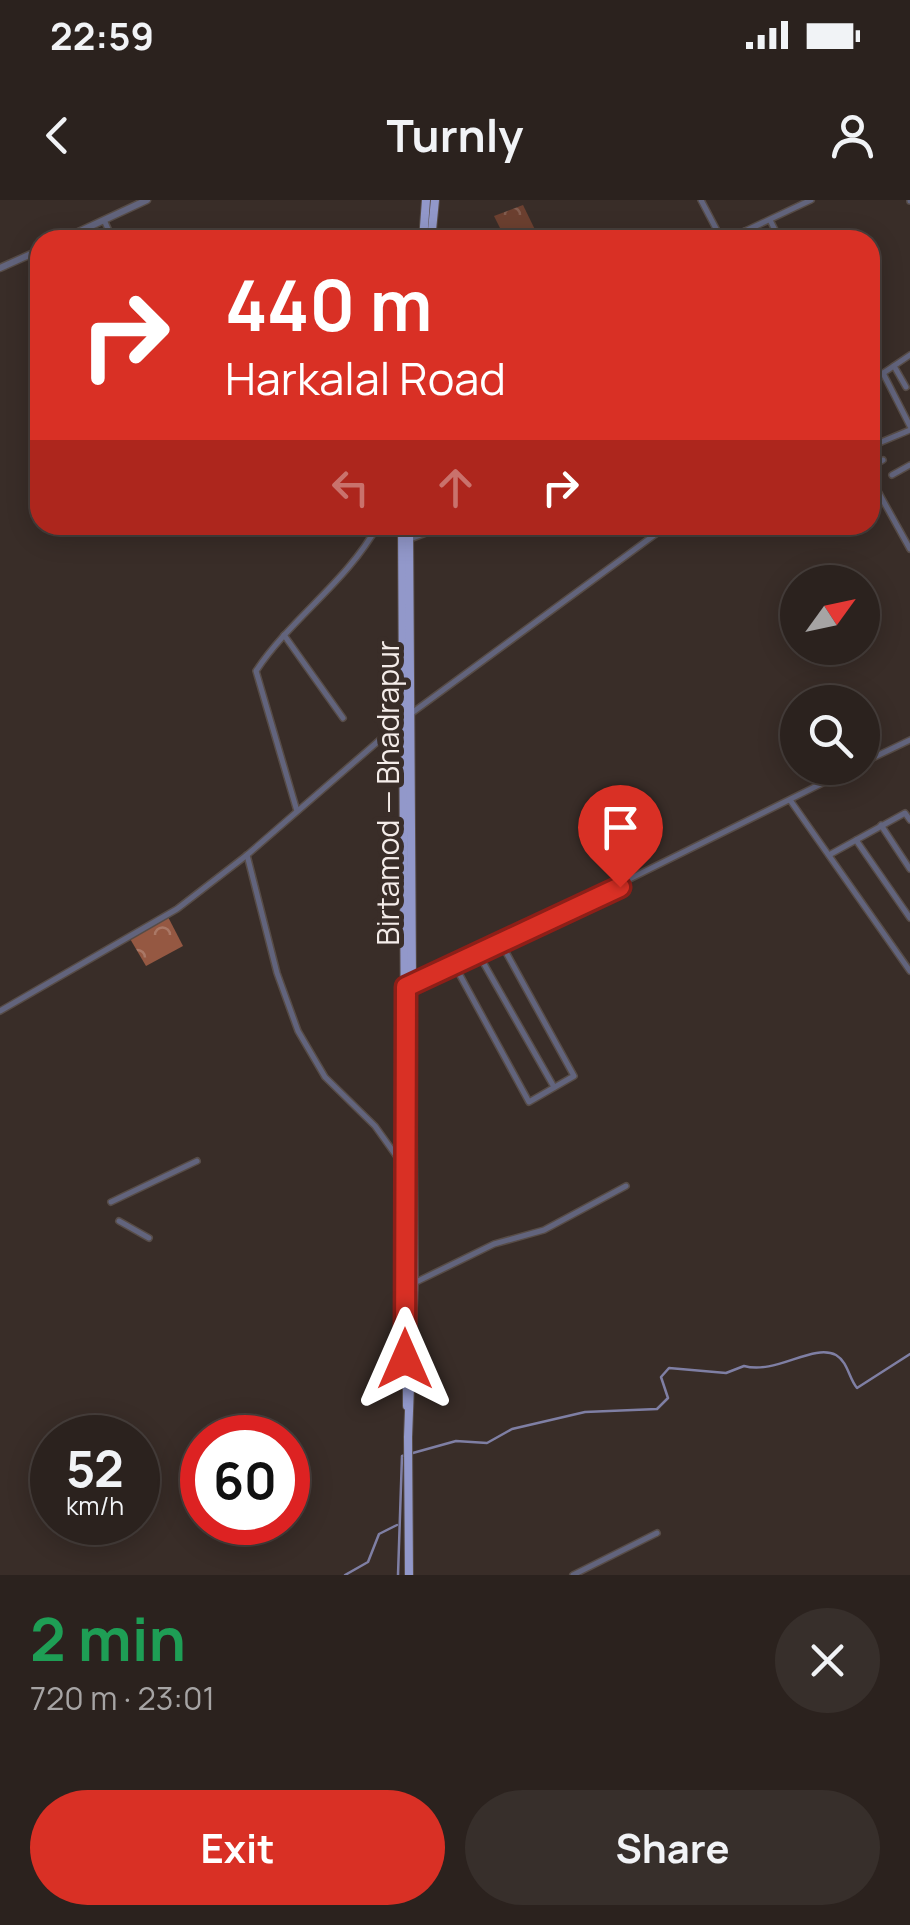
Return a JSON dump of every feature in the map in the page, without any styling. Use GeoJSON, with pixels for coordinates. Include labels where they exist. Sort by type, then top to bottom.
{"type":"FeatureCollection","features":[{"type":"Feature","properties":{"kind":"main road"},"geometry":{"type":"LineString","coordinates":[[426,200],[427,230]]}},
{"type":"Feature","properties":{"kind":"main road"},"geometry":{"type":"LineString","coordinates":[[429,230],[435,200]]}},
{"type":"Feature","properties":{"kind":"main road","name":"Birtamod — Bhadrapur"},"geometry":{"type":"LineString","coordinates":[[406,535],[409,1575]]}},
{"type":"Feature","properties":{"kind":"main road","name":"Birtamod — Bhadrapur"},"geometry":{"type":"LineString","coordinates":[[408,716],[409,535]]}},
{"type":"Feature","properties":{"kind":"main road","name":"Birtamod — Bhadrapur"},"geometry":{"type":"LineString","coordinates":[[408,1420],[414,1283],[409,1170]]}},
{"type":"Feature","properties":{"kind":"street"},"geometry":{"type":"LineString","coordinates":[[87,230],[147,200]]}},
{"type":"Feature","properties":{"kind":"street"},"geometry":{"type":"LineString","coordinates":[[701,200],[718,230]]}},
{"type":"Feature","properties":{"kind":"street"},"geometry":{"type":"LineString","coordinates":[[747,230],[811,200]]}},
{"type":"Feature","properties":{"kind":"street"},"geometry":{"type":"LineString","coordinates":[[104,220],[108,230]]}},
{"type":"Feature","properties":{"kind":"street"},"geometry":{"type":"LineString","coordinates":[[770,220],[775,230]]}},
{"type":"Feature","properties":{"kind":"street"},"geometry":{"type":"LineString","coordinates":[[0,268],[30,254]]}},
{"type":"Feature","properties":{"kind":"street"},"geometry":{"type":"LineString","coordinates":[[880,375],[910,355]]}},
{"type":"Feature","properties":{"kind":"street"},"geometry":{"type":"LineString","coordinates":[[894,366],[906,387]]}},
{"type":"Feature","properties":{"kind":"street"},"geometry":{"type":"LineString","coordinates":[[880,442],[910,428],[883,373]]}},
{"type":"Feature","properties":{"kind":"street"},"geometry":{"type":"LineString","coordinates":[[892,475],[910,465]]}},
{"type":"Feature","properties":{"kind":"street"},"geometry":{"type":"LineString","coordinates":[[880,495],[910,549]]}},
{"type":"Feature","properties":{"kind":"street"},"geometry":{"type":"LineString","coordinates":[[298,810],[256,675],[284,636],[350,569],[372,535]]}},
{"type":"Feature","properties":{"kind":"street"},"geometry":{"type":"LineString","coordinates":[[410,538],[419,535]]}},
{"type":"Feature","properties":{"kind":"street"},"geometry":{"type":"LineString","coordinates":[[0,1011],[168,915],[247,854],[408,716],[654,535]]}},
{"type":"Feature","properties":{"kind":"street"},"geometry":{"type":"LineString","coordinates":[[284,636],[343,718]]}},
{"type":"Feature","properties":{"kind":"street"},"geometry":{"type":"LineString","coordinates":[[880,754],[910,740]]}},
{"type":"Feature","properties":{"kind":"street"},"geometry":{"type":"LineString","coordinates":[[409,987],[502,945],[820,785]]}},
{"type":"Feature","properties":{"kind":"street"},"geometry":{"type":"LineString","coordinates":[[790,800],[909,968]]}},
{"type":"Feature","properties":{"kind":"street"},"geometry":{"type":"LineString","coordinates":[[829,855],[904,813],[910,820]]}},
{"type":"Feature","properties":{"kind":"street"},"geometry":{"type":"LineString","coordinates":[[880,825],[910,869]]}},
{"type":"Feature","properties":{"kind":"street"},"geometry":{"type":"LineString","coordinates":[[856,840],[910,918]]}},
{"type":"Feature","properties":{"kind":"street"},"geometry":{"type":"LineString","coordinates":[[247,854],[277,973],[298,1031],[326,1077],[375,1126],[409,1170]]}},
{"type":"Feature","properties":{"kind":"street"},"geometry":{"type":"LineString","coordinates":[[455,966],[529,1102],[574,1076],[502,945]]}},
{"type":"Feature","properties":{"kind":"street"},"geometry":{"type":"LineString","coordinates":[[479,955],[554,1087]]}},
{"type":"Feature","properties":{"kind":"street"},"geometry":{"type":"LineString","coordinates":[[111,1202],[197,1161]]}},
{"type":"Feature","properties":{"kind":"street"},"geometry":{"type":"LineString","coordinates":[[414,1283],[494,1244],[544,1230],[626,1186]]}},
{"type":"Feature","properties":{"kind":"street"},"geometry":{"type":"LineString","coordinates":[[120,1221],[149,1238]]}},
{"type":"Feature","properties":{"kind":"street"},"geometry":{"type":"LineString","coordinates":[[573,1575],[657,1533]]}},
{"type":"Feature","properties":{"kind":"green space"},"geometry":{"type":"Polygon","coordinates":[[[523,205],[535,230],[501,230],[494,216],[523,205]]]}},
{"type":"Feature","properties":{"kind":"green space"},"geometry":{"type":"Polygon","coordinates":[[[167,915],[183,946],[146,966],[129,937],[167,915]]]}},
{"type":"Feature","properties":{"kind":"waterway"},"geometry":{"type":"LineString","coordinates":[[398,1575],[402,1456],[456,1441],[487,1443],[512,1429],[585,1412],[657,1409],[668,1398],[661,1377],[669,1368],[726,1373],[744,1366],[769,1366],[827,1352],[840,1358],[857,1388],[910,1354]]}},
{"type":"Feature","properties":{"kind":"waterway"},"geometry":{"type":"LineString","coordinates":[[345,1575],[368,1562],[379,1534],[397,1525]]}},
{"type":"Feature","properties":{"kind":"route"},"geometry":{"type":"LineString","coordinates":[[405,1359],[406,987],[620,887]]}}]}
